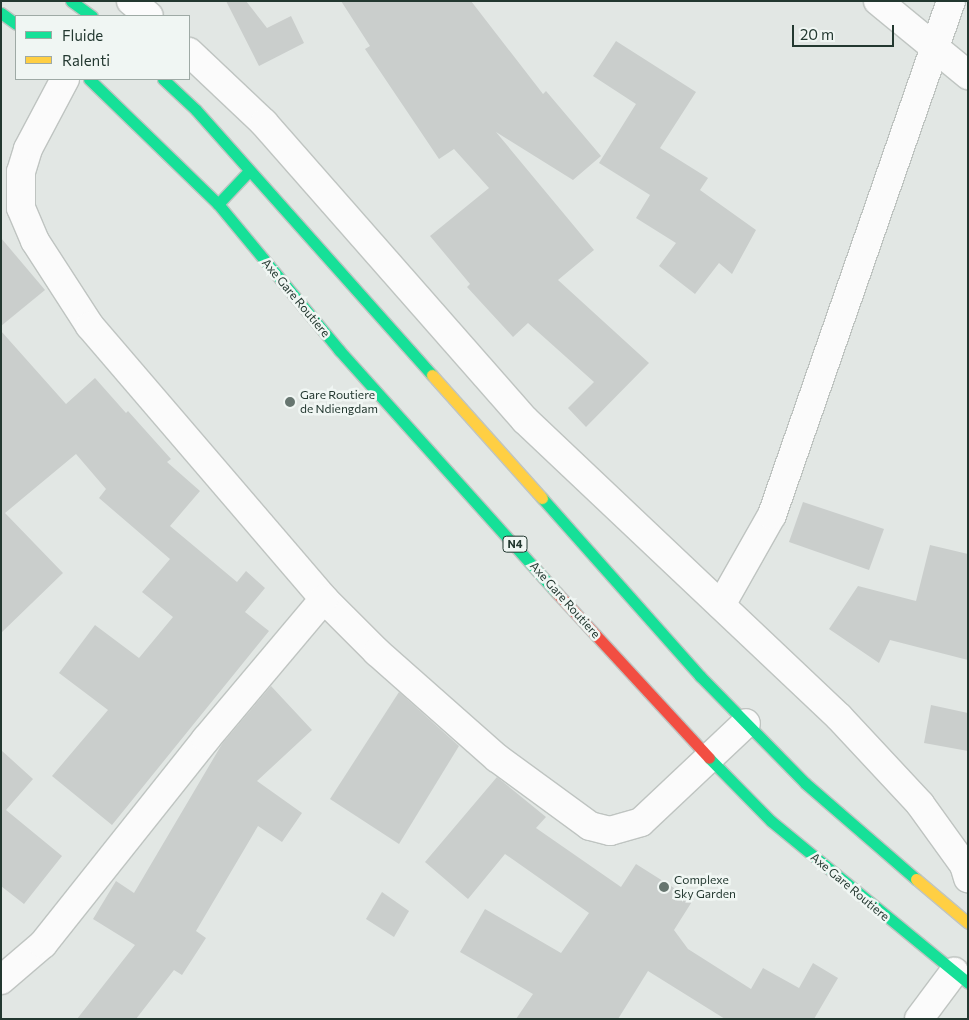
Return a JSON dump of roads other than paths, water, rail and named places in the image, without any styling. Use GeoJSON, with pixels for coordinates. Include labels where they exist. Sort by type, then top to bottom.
{"type":"FeatureCollection","features":[{"type":"Feature","properties":{"kind":"highway"},"geometry":{"type":"LineString","coordinates":[[71,1],[91,15]]}},
{"type":"Feature","properties":{"kind":"highway"},"geometry":{"type":"LineString","coordinates":[[1,13],[15,23]]}},
{"type":"Feature","properties":{"kind":"highway","name":"Axe Gare Routiere"},"geometry":{"type":"LineString","coordinates":[[90,80],[218,204],[339,350],[663,711],[712,758],[771,821],[961,977]]}},
{"type":"Feature","properties":{"kind":"highway"},"geometry":{"type":"LineString","coordinates":[[164,80],[249,171],[746,723],[805,783],[968,923]]}},
{"type":"Feature","properties":{"kind":"highway"},"geometry":{"type":"LineString","coordinates":[[218,204],[249,171]]}},
{"type":"Feature","properties":{"kind":"street"},"geometry":{"type":"LineString","coordinates":[[131,1],[148,15]]}},
{"type":"Feature","properties":{"kind":"street"},"geometry":{"type":"LineString","coordinates":[[878,1],[968,76]]}},
{"type":"Feature","properties":{"kind":"street"},"geometry":{"type":"LineString","coordinates":[[720,604],[772,515],[951,1]]}},
{"type":"Feature","properties":{"kind":"street"},"geometry":{"type":"LineString","coordinates":[[190,53],[264,123],[525,420],[839,717],[920,804],[964,865],[968,878]]}},
{"type":"Feature","properties":{"kind":"street"},"geometry":{"type":"LineString","coordinates":[[64,80],[11,180],[27,224],[90,326],[324,599],[436,706],[590,826],[610,832],[641,822],[712,758],[746,723]]}},
{"type":"Feature","properties":{"kind":"street"},"geometry":{"type":"LineString","coordinates":[[1,980],[43,944],[206,739],[324,599]]}},
{"type":"Feature","properties":{"kind":"street"},"geometry":{"type":"LineString","coordinates":[[919,1019],[961,977]]}},
{"type":"Feature","properties":{"kind":"place","name":"Gare Routiere de Ndiengdam"},"geometry":{"type":"Point","coordinates":[290,402]}},
{"type":"Feature","properties":{"kind":"place","name":"Complexe Sky Garden"},"geometry":{"type":"Point","coordinates":[664,887]}}]}
